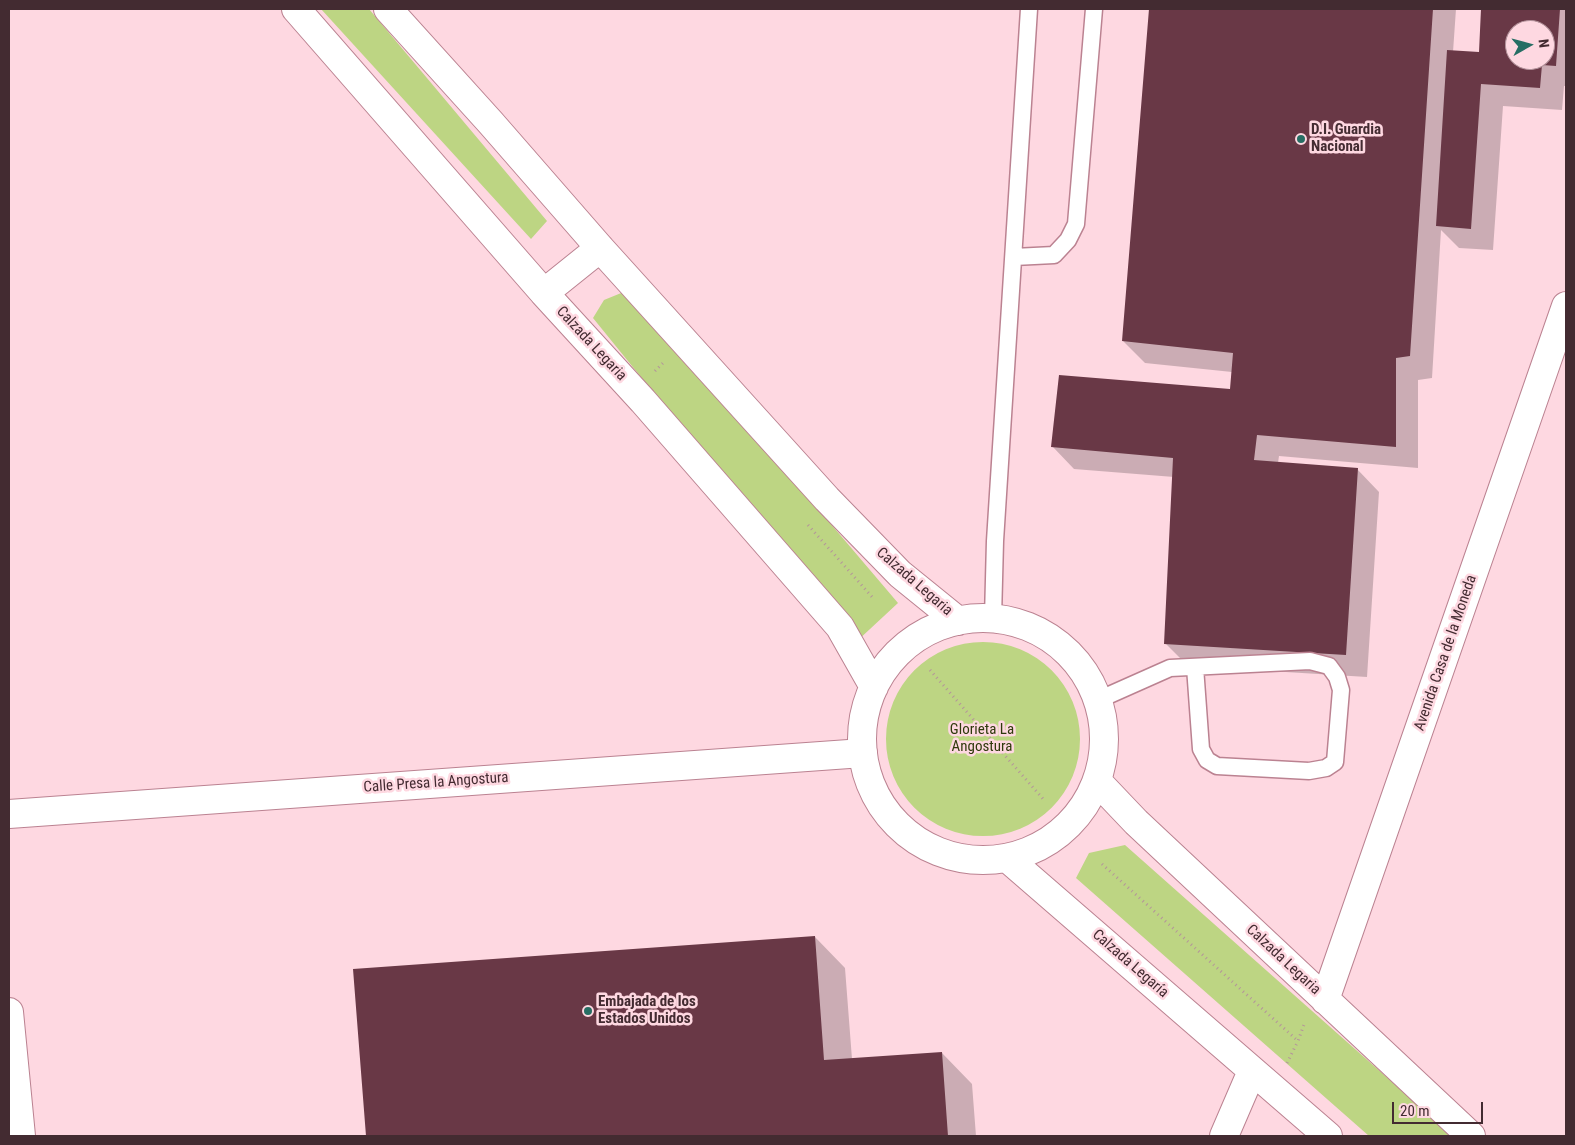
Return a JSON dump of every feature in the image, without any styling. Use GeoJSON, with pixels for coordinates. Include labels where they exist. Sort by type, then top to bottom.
{"type":"FeatureCollection","features":[{"type":"Feature","properties":{"kind":"main road","name":"Calzada Legaria"},"geometry":{"type":"LineString","coordinates":[[296,9],[544,293],[639,396],[840,627],[874,687]]}},
{"type":"Feature","properties":{"kind":"main road","name":"Calzada Legaria"},"geometry":{"type":"LineString","coordinates":[[388,9],[600,248],[827,499],[900,574],[958,621]]}},
{"type":"Feature","properties":{"kind":"main road"},"geometry":{"type":"LineString","coordinates":[[544,293],[600,248]]}},
{"type":"Feature","properties":{"kind":"main road","name":"Avenida Casa de la Moneda"},"geometry":{"type":"LineString","coordinates":[[1321,996],[1562,334],[1566,306]]}},
{"type":"Feature","properties":{"kind":"main road"},"geometry":{"type":"LineString","coordinates":[[969,618],[992,618],[1027,626],[1058,643],[1082,669],[1098,700],[1104,741],[1097,782],[1087,802],[1066,828],[1038,847],[1007,858],[963,859],[942,853],[912,837],[896,822],[876,795],[868,774],[864,753],[865,715],[874,687],[890,662],[909,643],[929,630],[958,621],[969,618]]}},
{"type":"Feature","properties":{"kind":"main road","name":"Calle Presa la Angostura"},"geometry":{"type":"LineString","coordinates":[[9,814],[864,753]]}},
{"type":"Feature","properties":{"kind":"main road","name":"Calzada Legaria"},"geometry":{"type":"LineString","coordinates":[[1097,782],[1136,822],[1471,1136]]}},
{"type":"Feature","properties":{"kind":"main road","name":"Calzada Legaría"},"geometry":{"type":"LineString","coordinates":[[1007,858],[1252,1071]]}},
{"type":"Feature","properties":{"kind":"main road"},"geometry":{"type":"LineString","coordinates":[[9,1012],[12,1074],[21,1136]]}},
{"type":"Feature","properties":{"kind":"main road"},"geometry":{"type":"LineString","coordinates":[[1224,1136],[1252,1071],[1328,1136]]}},
{"type":"Feature","properties":{"kind":"lane"},"geometry":{"type":"LineString","coordinates":[[992,618],[995,541],[1029,9]]}},
{"type":"Feature","properties":{"kind":"lane"},"geometry":{"type":"LineString","coordinates":[[1014,257],[1054,255],[1068,240],[1076,224],[1094,9]]}},
{"type":"Feature","properties":{"kind":"lane"},"geometry":{"type":"LineString","coordinates":[[1098,700],[1170,668],[1310,661],[1329,666],[1337,677],[1341,690],[1334,762],[1326,768],[1309,771],[1217,766],[1207,760],[1201,749],[1195,667]]}},
{"type":"Feature","properties":{"kind":"path"},"geometry":{"type":"LineString","coordinates":[[930,670],[1044,800]]}},
{"type":"Feature","properties":{"kind":"path"},"geometry":{"type":"LineString","coordinates":[[1102,864],[1298,1041],[1321,996]]}},
{"type":"Feature","properties":{"kind":"green space"},"geometry":{"type":"Polygon","coordinates":[[[321,9],[369,9],[547,221],[531,239],[321,9]]]}},
{"type":"Feature","properties":{"kind":"green space"},"geometry":{"type":"Polygon","coordinates":[[[631,289],[898,603],[856,642],[593,318],[604,300],[631,289]]]}},
{"type":"Feature","properties":{"kind":"green space","name":"Glorieta La Angostura"},"geometry":{"type":"Polygon","coordinates":[[[973,642],[993,642],[1029,653],[1052,670],[1064,685],[1073,702],[1080,729],[1080,749],[1073,776],[1064,793],[1052,808],[1037,820],[1020,829],[993,836],[973,836],[937,825],[921,814],[908,801],[897,785],[890,767],[886,749],[886,729],[897,693],[908,677],[921,664],[937,653],[955,646],[973,642]]]}},
{"type":"Feature","properties":{"kind":"green space"},"geometry":{"type":"Polygon","coordinates":[[[1125,845],[1453,1136],[1369,1136],[1076,878],[1089,853],[1125,845]]]}},
{"type":"Feature","properties":{"kind":"building"},"geometry":{"type":"Polygon","coordinates":[[[1149,9],[1433,9],[1410,356],[1396,358],[1396,447],[1257,435],[1254,460],[1358,468],[1346,655],[1164,644],[1173,458],[1051,447],[1059,375],[1230,389],[1233,353],[1122,341],[1149,9]]]}},
{"type":"Feature","properties":{"kind":"building"},"geometry":{"type":"Polygon","coordinates":[[[1481,9],[1560,9],[1556,66],[1555,20],[1505,20],[1505,70],[1542,70],[1540,88],[1481,84],[1471,229],[1436,226],[1447,50],[1479,52],[1481,9]]]}},
{"type":"Feature","properties":{"kind":"building","name":"Embajada de los Estados Unidos"},"geometry":{"type":"Polygon","coordinates":[[[815,936],[824,1060],[942,1052],[948,1136],[366,1136],[353,969],[815,936]]]}},
{"type":"Feature","properties":{"kind":"place","name":"D.I. Guardia Nacional"},"geometry":{"type":"Point","coordinates":[1301,139]}},
{"type":"Feature","properties":{"kind":"place","name":"Embajada de los Estados Unidos"},"geometry":{"type":"Point","coordinates":[588,1011]}}]}
